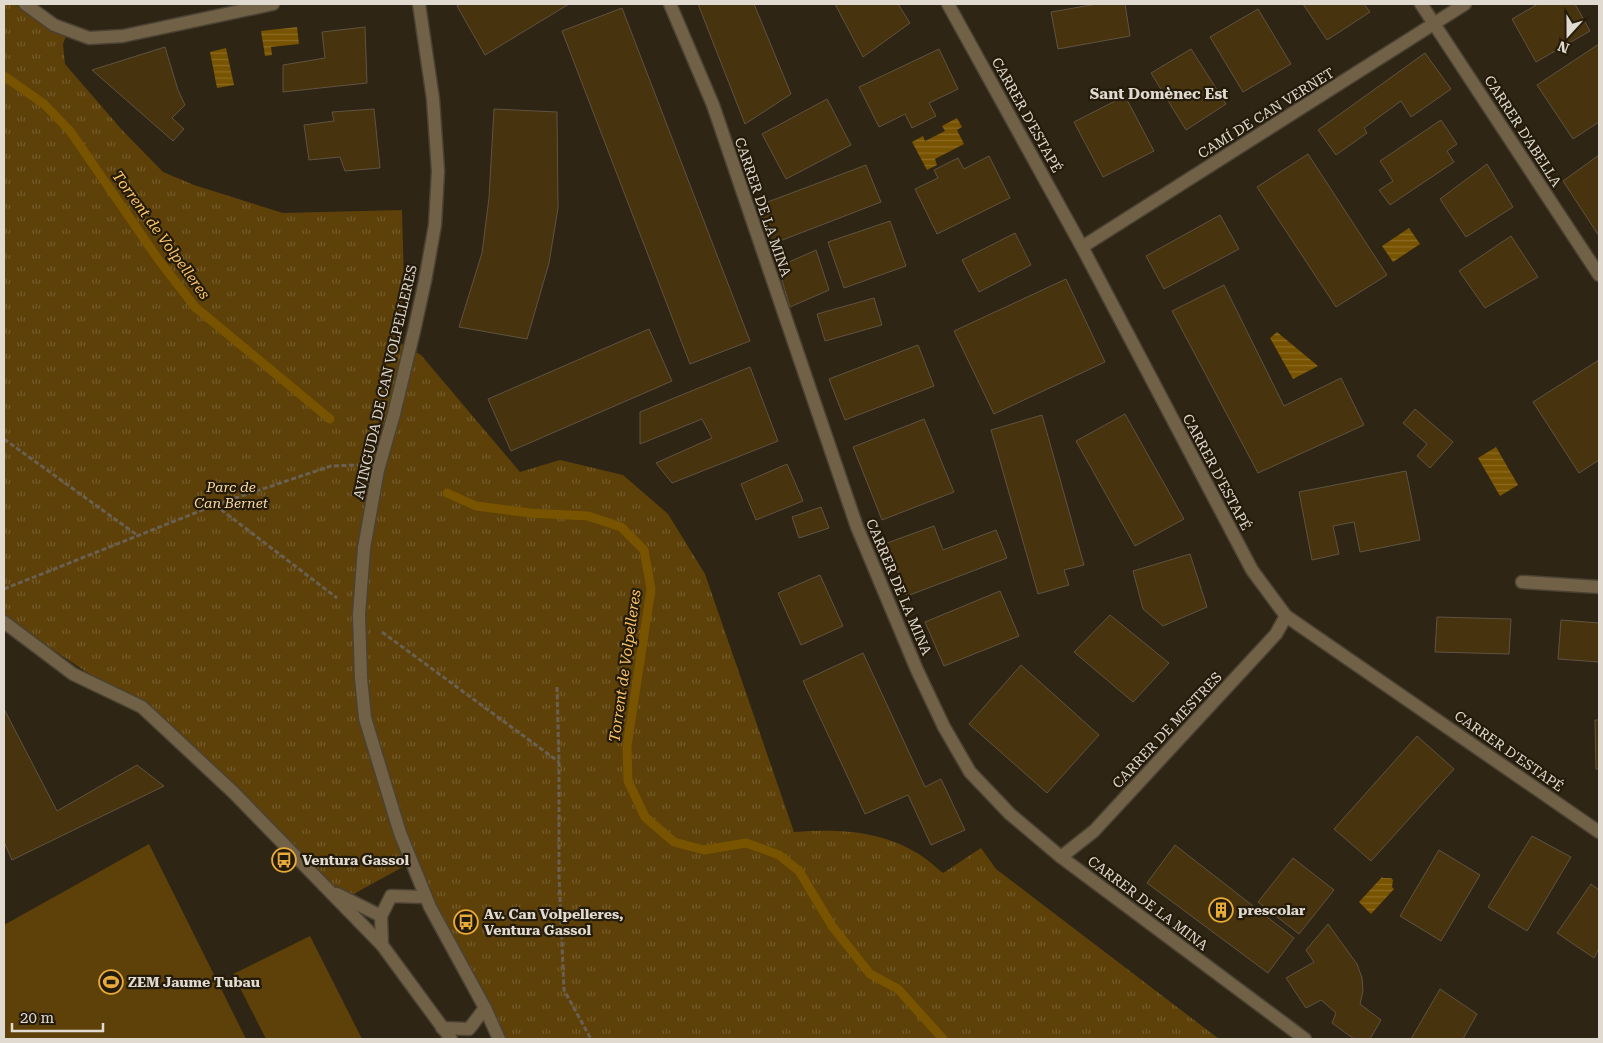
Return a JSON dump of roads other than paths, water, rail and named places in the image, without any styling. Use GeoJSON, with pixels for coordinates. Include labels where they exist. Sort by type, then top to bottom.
{"type":"FeatureCollection","features":[{"type":"Feature","properties":{"kind":"street"},"geometry":{"type":"LineString","coordinates":[[25,4],[54,25],[89,38],[122,36],[273,4]]}},
{"type":"Feature","properties":{"kind":"street","name":"AVINGUDA DE CAN VOLPELLERES"},"geometry":{"type":"LineString","coordinates":[[419,4],[433,99],[438,171],[435,225],[425,281],[394,414],[378,470],[364,548],[359,615],[361,678],[365,718],[400,833],[430,908],[500,1039]]}},
{"type":"Feature","properties":{"kind":"street","name":"CARRER DE LA MINA"},"geometry":{"type":"LineString","coordinates":[[670,4],[713,105],[857,527],[917,670],[944,727],[970,772],[1010,814],[1061,857],[1305,1039]]}},
{"type":"Feature","properties":{"kind":"street","name":"CARRER D'ESTAPÉ"},"geometry":{"type":"LineString","coordinates":[[948,4],[1082,247],[1252,570],[1286,616],[1599,832]]}},
{"type":"Feature","properties":{"kind":"street","name":"CARRER D'ABELLA"},"geometry":{"type":"LineString","coordinates":[[1421,4],[1599,275]]}},
{"type":"Feature","properties":{"kind":"street","name":"CAMÍ DE CAN VERNET"},"geometry":{"type":"LineString","coordinates":[[1082,247],[1465,4]]}},
{"type":"Feature","properties":{"kind":"street"},"geometry":{"type":"LineString","coordinates":[[1522,582],[1599,587]]}},
{"type":"Feature","properties":{"kind":"street","name":"CARRER DE MESTRES"},"geometry":{"type":"LineString","coordinates":[[1061,857],[1094,831],[1276,634],[1286,616]]}},
{"type":"Feature","properties":{"kind":"street"},"geometry":{"type":"LineString","coordinates":[[4,622],[73,674],[142,708],[234,793],[382,945],[451,1039]]}},
{"type":"Feature","properties":{"kind":"street"},"geometry":{"type":"LineString","coordinates":[[326,888],[381,916]]}},
{"type":"Feature","properties":{"kind":"street"},"geometry":{"type":"LineString","coordinates":[[382,945],[381,916],[391,896],[425,896]]}},
{"type":"Feature","properties":{"kind":"street"},"geometry":{"type":"LineString","coordinates":[[442,1028],[469,1029],[485,1008]]}},
{"type":"Feature","properties":{"kind":"waterway","name":"Torrent de Volpelleres"},"geometry":{"type":"LineString","coordinates":[[4,76],[44,104],[70,131],[158,259],[195,307],[330,419]]}},
{"type":"Feature","properties":{"kind":"waterway","name":"Torrent de Volpelleres"},"geometry":{"type":"LineString","coordinates":[[447,493],[476,506],[530,513],[588,516],[621,527],[644,550],[651,589],[627,746],[628,781],[645,817],[674,842],[704,850],[746,843],[779,855],[799,871],[832,926],[870,974],[898,989],[943,1039]]}},
{"type":"Feature","properties":{"kind":"place","name":"Ventura Gassol"},"geometry":{"type":"Point","coordinates":[284,860]}},
{"type":"Feature","properties":{"kind":"place","name":"prescolar"},"geometry":{"type":"Point","coordinates":[1221,910]}},
{"type":"Feature","properties":{"kind":"place","name":"Av. Can Volpelleres, Ventura Gassol"},"geometry":{"type":"Point","coordinates":[466,922]}},
{"type":"Feature","properties":{"kind":"place","name":"ZEM Jaume Tubau"},"geometry":{"type":"Point","coordinates":[111,982]}},
{"type":"Feature","properties":{"kind":"district","name":"Sant Domènec Est"},"geometry":{"type":"Point","coordinates":[1159,94]}},
{"type":"Feature","properties":{"kind":"park label","name":"Parc de Can Bernet"},"geometry":{"type":"Point","coordinates":[231,496]}}]}
